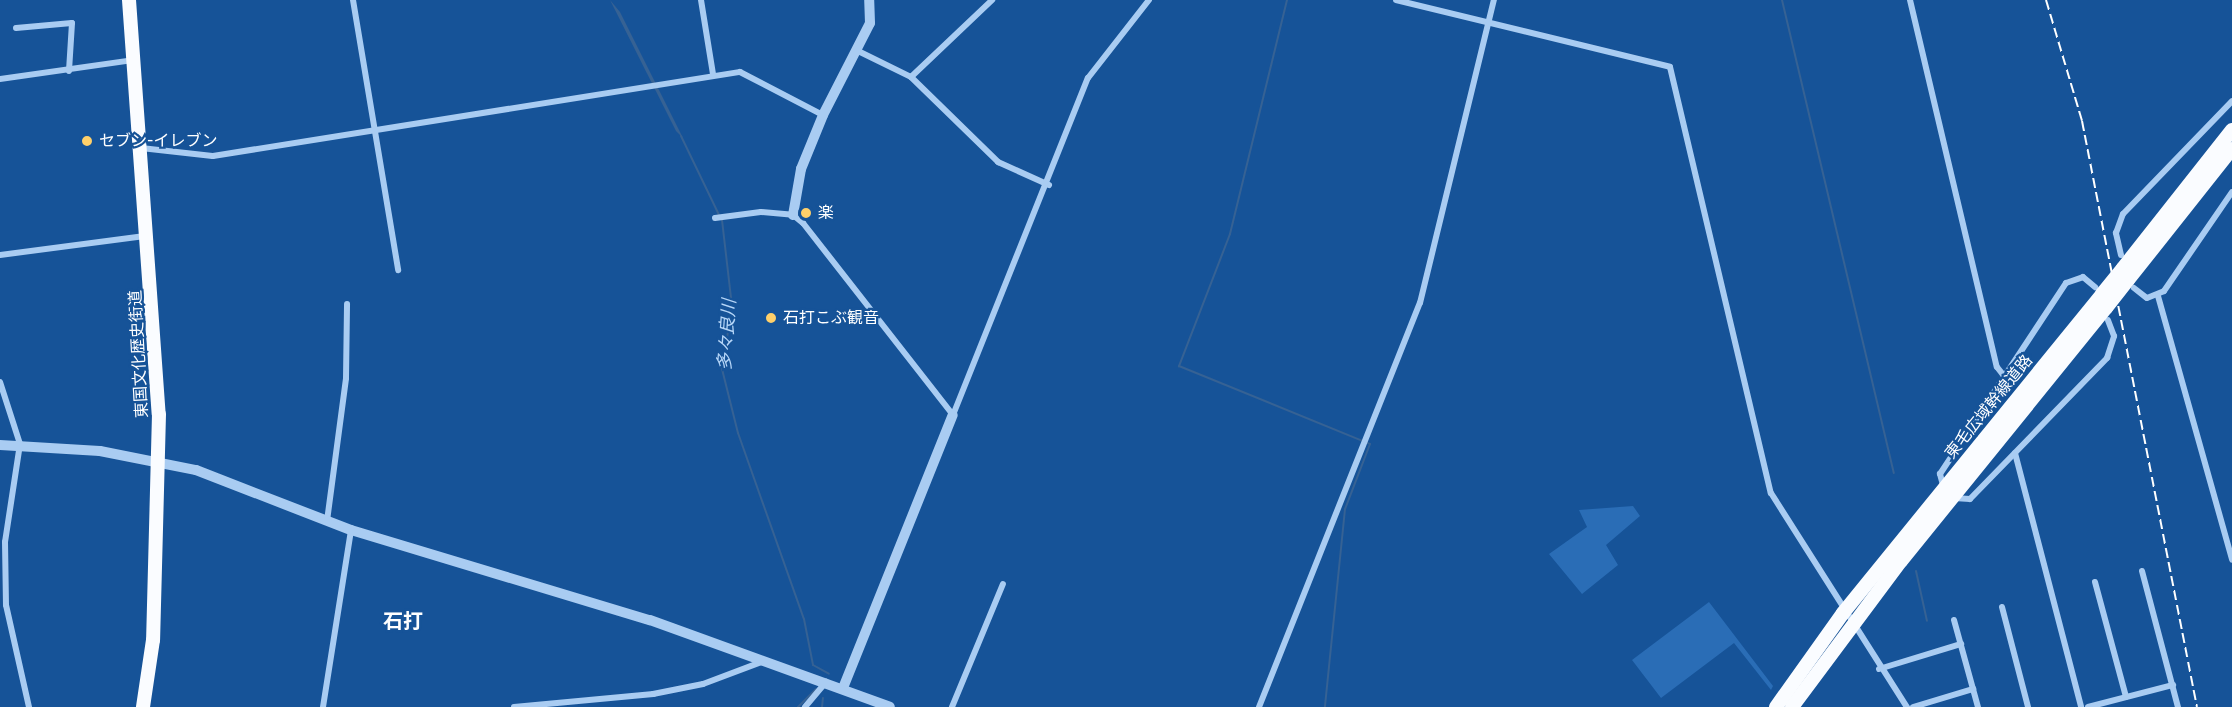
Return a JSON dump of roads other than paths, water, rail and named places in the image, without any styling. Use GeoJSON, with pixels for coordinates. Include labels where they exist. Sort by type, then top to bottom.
{"type":"FeatureCollection","features":[{"type":"Feature","properties":{"kind":"highway","name":"東国文化歴史街道"},"geometry":{"type":"LineString","coordinates":[[129,0],[148,236],[160,462],[153,640],[143,707]]}},
{"type":"Feature","properties":{"kind":"highway","name":"東毛広域幹線道路"},"geometry":{"type":"LineString","coordinates":[[1792,707],[1949,493],[2126,273],[2232,130]]}},
{"type":"Feature","properties":{"kind":"highway","name":"東毛広域幹線道路"},"geometry":{"type":"LineString","coordinates":[[2126,273],[2232,149]]}},
{"type":"Feature","properties":{"kind":"highway","name":"東毛広域幹線道路"},"geometry":{"type":"LineString","coordinates":[[1776,707],[1843,613],[1949,493]]}},
{"type":"Feature","properties":{"kind":"street"},"geometry":{"type":"LineString","coordinates":[[353,0],[398,270]]}},
{"type":"Feature","properties":{"kind":"street"},"geometry":{"type":"LineString","coordinates":[[701,0],[713,74]]}},
{"type":"Feature","properties":{"kind":"street"},"geometry":{"type":"LineString","coordinates":[[869,0],[873,16],[823,115],[801,169],[793,215],[953,415]]}},
{"type":"Feature","properties":{"kind":"street"},"geometry":{"type":"LineString","coordinates":[[911,77],[992,0]]}},
{"type":"Feature","properties":{"kind":"street"},"geometry":{"type":"LineString","coordinates":[[843,688],[1049,185],[1088,78],[1149,0]]}},
{"type":"Feature","properties":{"kind":"street"},"geometry":{"type":"LineString","coordinates":[[1396,0],[1670,67],[1765,476],[1843,613],[1907,707]]}},
{"type":"Feature","properties":{"kind":"street"},"geometry":{"type":"LineString","coordinates":[[1259,707],[1420,303],[1494,0]]}},
{"type":"Feature","properties":{"kind":"street"},"geometry":{"type":"LineString","coordinates":[[1911,0],[1995,358],[2004,376]]}},
{"type":"Feature","properties":{"kind":"street"},"geometry":{"type":"LineString","coordinates":[[16,28],[72,23],[69,71]]}},
{"type":"Feature","properties":{"kind":"street"},"geometry":{"type":"LineString","coordinates":[[856,50],[911,77],[998,162],[1049,185]]}},
{"type":"Feature","properties":{"kind":"street"},"geometry":{"type":"LineString","coordinates":[[0,79],[134,60]]}},
{"type":"Feature","properties":{"kind":"street"},"geometry":{"type":"LineString","coordinates":[[141,148],[213,156],[713,74],[747,73],[823,115]]}},
{"type":"Feature","properties":{"kind":"street"},"geometry":{"type":"LineString","coordinates":[[2232,101],[2123,214],[2116,233],[2126,273],[2147,298],[2158,296],[2232,192]]}},
{"type":"Feature","properties":{"kind":"street"},"geometry":{"type":"LineString","coordinates":[[715,218],[724,213],[793,215]]}},
{"type":"Feature","properties":{"kind":"street"},"geometry":{"type":"LineString","coordinates":[[0,255],[148,236]]}},
{"type":"Feature","properties":{"kind":"street"},"geometry":{"type":"LineString","coordinates":[[2083,277],[2103,302],[2114,336],[2107,358],[1970,499],[1949,493],[1940,474],[2068,281],[2083,277]]}},
{"type":"Feature","properties":{"kind":"street"},"geometry":{"type":"LineString","coordinates":[[2158,296],[2230,543],[2232,560]]}},
{"type":"Feature","properties":{"kind":"street"},"geometry":{"type":"LineString","coordinates":[[327,521],[346,378],[347,304]]}},
{"type":"Feature","properties":{"kind":"street"},"geometry":{"type":"LineString","coordinates":[[0,382],[20,444],[4,542],[6,605],[29,707]]}},
{"type":"Feature","properties":{"kind":"street"},"geometry":{"type":"LineString","coordinates":[[0,445],[20,444],[160,462],[227,479],[351,530],[650,620],[843,688],[890,707]]}},
{"type":"Feature","properties":{"kind":"street"},"geometry":{"type":"LineString","coordinates":[[2014,453],[2081,707]]}},
{"type":"Feature","properties":{"kind":"street"},"geometry":{"type":"LineString","coordinates":[[323,707],[351,530]]}},
{"type":"Feature","properties":{"kind":"street"},"geometry":{"type":"LineString","coordinates":[[2142,570],[2178,707]]}},
{"type":"Feature","properties":{"kind":"street"},"geometry":{"type":"LineString","coordinates":[[2096,582],[2126,697]]}},
{"type":"Feature","properties":{"kind":"street"},"geometry":{"type":"LineString","coordinates":[[952,707],[1003,584]]}},
{"type":"Feature","properties":{"kind":"street"},"geometry":{"type":"LineString","coordinates":[[2001,607],[2028,707]]}},
{"type":"Feature","properties":{"kind":"street"},"geometry":{"type":"LineString","coordinates":[[1954,620],[1978,707]]}},
{"type":"Feature","properties":{"kind":"street"},"geometry":{"type":"LineString","coordinates":[[1879,669],[1961,644]]}},
{"type":"Feature","properties":{"kind":"street"},"geometry":{"type":"LineString","coordinates":[[513,707],[653,694],[703,684],[764,661]]}},
{"type":"Feature","properties":{"kind":"street"},"geometry":{"type":"LineString","coordinates":[[805,707],[826,682]]}},
{"type":"Feature","properties":{"kind":"street"},"geometry":{"type":"LineString","coordinates":[[2088,707],[2173,685]]}},
{"type":"Feature","properties":{"kind":"street"},"geometry":{"type":"LineString","coordinates":[[1913,707],[1973,689]]}},
{"type":"Feature","properties":{"kind":"waterway"},"geometry":{"type":"LineString","coordinates":[[1287,0],[1230,234],[1179,366],[1370,444],[1345,509],[1325,707]]}},
{"type":"Feature","properties":{"kind":"waterway"},"geometry":{"type":"LineString","coordinates":[[1782,0],[1894,473]]}},
{"type":"Feature","properties":{"kind":"waterway","name":"多々良川"},"geometry":{"type":"LineString","coordinates":[[681,136],[719,215]]}},
{"type":"Feature","properties":{"kind":"waterway","name":"多々良川"},"geometry":{"type":"LineString","coordinates":[[722,220],[732,307],[722,369],[738,433],[804,619],[813,665],[829,674]]}},
{"type":"Feature","properties":{"kind":"waterway"},"geometry":{"type":"LineString","coordinates":[[1916,571],[1927,621]]}},
{"type":"Feature","properties":{"kind":"waterway","name":"多々良川"},"geometry":{"type":"LineString","coordinates":[[798,707],[816,689]]}},
{"type":"Feature","properties":{"kind":"waterway"},"geometry":{"type":"LineString","coordinates":[[822,707],[823,698]]}},
{"type":"Feature","properties":{"kind":"railway"},"geometry":{"type":"LineString","coordinates":[[2046,0],[2082,121],[2197,707]]}},
{"type":"Feature","properties":{"kind":"place","name":"セブン-イレブン"},"geometry":{"type":"Point","coordinates":[87,141]}},
{"type":"Feature","properties":{"kind":"place","name":"楽"},"geometry":{"type":"Point","coordinates":[806,213]}},
{"type":"Feature","properties":{"kind":"place","name":"石打こぶ観音"},"geometry":{"type":"Point","coordinates":[771,318]}},
{"type":"Feature","properties":{"kind":"district","name":"石打"},"geometry":{"type":"Point","coordinates":[403,621]}}]}
